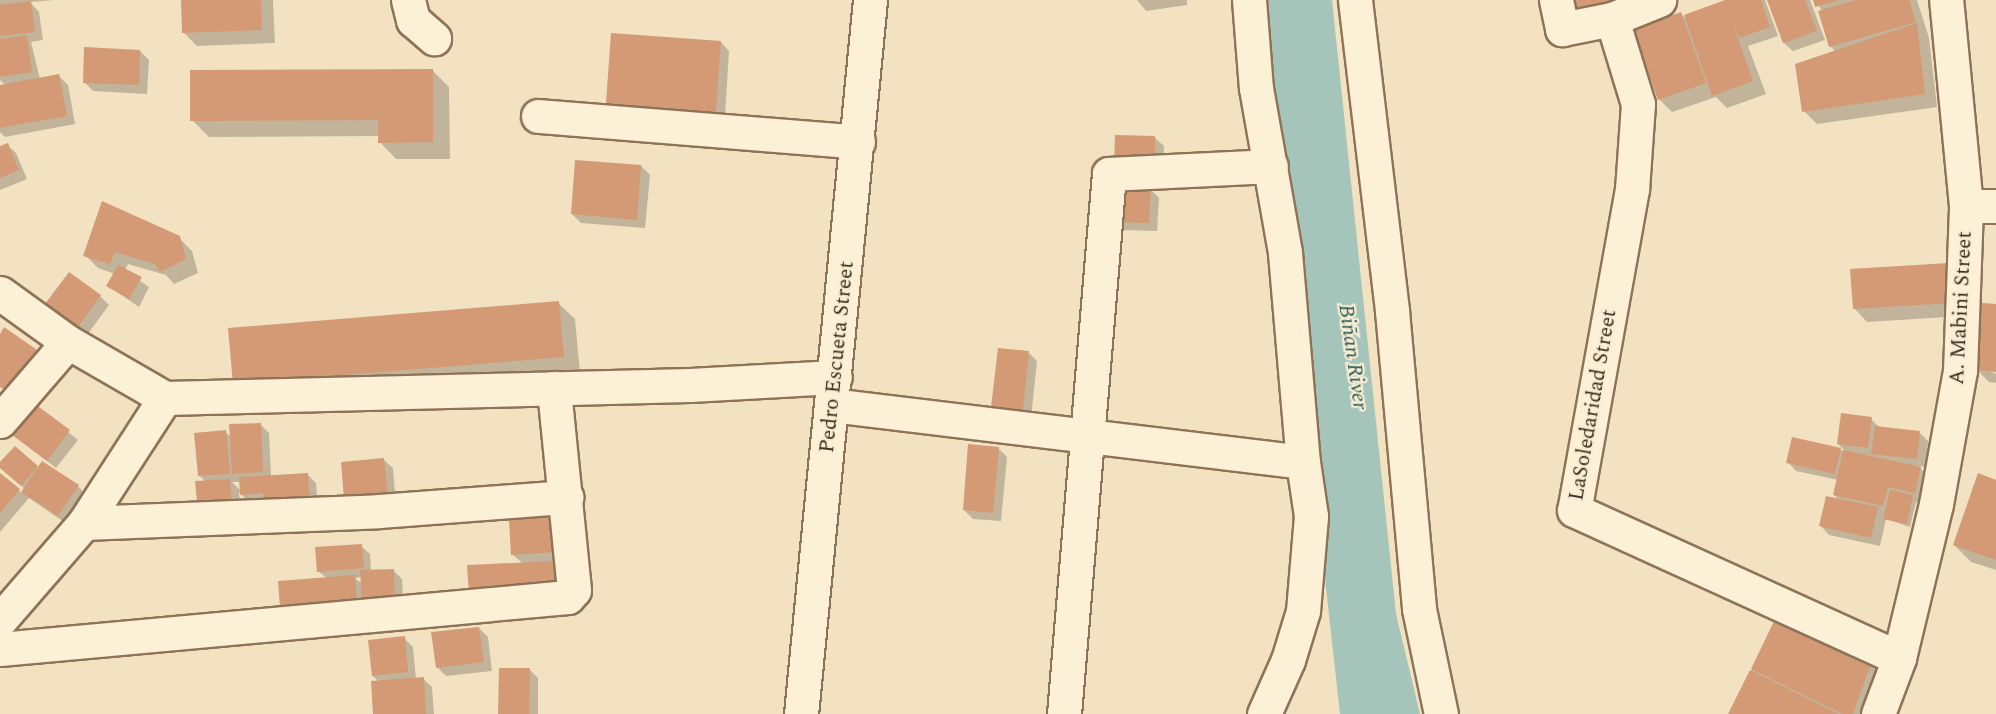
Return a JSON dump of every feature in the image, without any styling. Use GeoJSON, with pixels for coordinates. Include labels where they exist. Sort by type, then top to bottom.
{"type":"FeatureCollection","features":[{"type":"Feature","properties":{"kind":"street"},"geometry":{"type":"LineString","coordinates":[[408,0],[414,20],[434,38]]}},
{"type":"Feature","properties":{"kind":"street","name":"Pedro Escueta Street"},"geometry":{"type":"LineString","coordinates":[[801,714],[870,0]]}},
{"type":"Feature","properties":{"kind":"street"},"geometry":{"type":"LineString","coordinates":[[1249,0],[1256,88],[1285,254],[1303,462],[1311,516],[1303,611],[1288,660],[1264,714]]}},
{"type":"Feature","properties":{"kind":"street"},"geometry":{"type":"LineString","coordinates":[[1355,0],[1391,299],[1419,609],[1441,714]]}},
{"type":"Feature","properties":{"kind":"street"},"geometry":{"type":"LineString","coordinates":[[1556,0],[1562,29],[1612,19],[1659,0]]}},
{"type":"Feature","properties":{"kind":"street","name":"A. Mabini Street"},"geometry":{"type":"LineString","coordinates":[[1878,714],[1899,658],[1936,504],[1960,372],[1981,206],[1946,0]]}},
{"type":"Feature","properties":{"kind":"street","name":"LaSoledaridad Street"},"geometry":{"type":"LineString","coordinates":[[1612,19],[1638,104],[1632,189],[1574,510],[1899,658]]}},
{"type":"Feature","properties":{"kind":"street"},"geometry":{"type":"LineString","coordinates":[[538,116],[858,142]]}},
{"type":"Feature","properties":{"kind":"street"},"geometry":{"type":"LineString","coordinates":[[1064,714],[1108,174],[1270,166]]}},
{"type":"Feature","properties":{"kind":"street"},"geometry":{"type":"LineString","coordinates":[[0,293],[68,342],[165,398],[554,388],[834,391],[1087,437],[1303,462]]}},
{"type":"Feature","properties":{"kind":"street"},"geometry":{"type":"LineString","coordinates":[[0,422],[68,342]]}},
{"type":"Feature","properties":{"kind":"street"},"geometry":{"type":"LineString","coordinates":[[0,649],[568,597],[574,590],[554,388]]}},
{"type":"Feature","properties":{"kind":"street"},"geometry":{"type":"LineString","coordinates":[[0,620],[84,523],[165,398]]}},
{"type":"Feature","properties":{"kind":"street"},"geometry":{"type":"LineString","coordinates":[[84,523],[379,512],[566,497]]}},
{"type":"Feature","properties":{"kind":"water","name":"Biñan River"},"geometry":{"type":"Polygon","coordinates":[[[1261,0],[1332,0],[1396,614],[1420,714],[1340,714],[1261,0]]]}},
{"type":"Feature","properties":{"kind":"building"},"geometry":{"type":"Polygon","coordinates":[[[181,0],[261,0],[262,30],[182,33],[181,0]]]}},
{"type":"Feature","properties":{"kind":"building"},"geometry":{"type":"Polygon","coordinates":[[[1566,0],[1618,0],[1573,22],[1566,0]]]}},
{"type":"Feature","properties":{"kind":"building"},"geometry":{"type":"Polygon","coordinates":[[[1725,0],[1761,0],[1770,27],[1739,38],[1732,22],[1753,81],[1712,96],[1684,15],[1725,0]]]}},
{"type":"Feature","properties":{"kind":"building"},"geometry":{"type":"Polygon","coordinates":[[[1767,0],[1805,0],[1817,31],[1783,43],[1767,0]]]}},
{"type":"Feature","properties":{"kind":"building"},"geometry":{"type":"Polygon","coordinates":[[[1813,0],[1837,0],[1837,1],[1815,7],[1813,0]]]}},
{"type":"Feature","properties":{"kind":"building"},"geometry":{"type":"Polygon","coordinates":[[[1856,0],[1909,0],[1916,22],[1829,47],[1818,11],[1856,0]]]}},
{"type":"Feature","properties":{"kind":"building"},"geometry":{"type":"Polygon","coordinates":[[[31,1],[35,32],[0,36],[0,5],[31,1]]]}},
{"type":"Feature","properties":{"kind":"building"},"geometry":{"type":"Polygon","coordinates":[[[1681,12],[1706,83],[1658,100],[1633,29],[1681,12]]]}},
{"type":"Feature","properties":{"kind":"building"},"geometry":{"type":"Polygon","coordinates":[[[1917,23],[1925,94],[1802,112],[1795,64],[1917,23]]]}},
{"type":"Feature","properties":{"kind":"building"},"geometry":{"type":"Polygon","coordinates":[[[611,33],[721,41],[715,125],[605,117],[611,33]]]}},
{"type":"Feature","properties":{"kind":"building"},"geometry":{"type":"Polygon","coordinates":[[[27,35],[32,72],[0,77],[0,39],[27,35]]]}},
{"type":"Feature","properties":{"kind":"building"},"geometry":{"type":"Polygon","coordinates":[[[84,47],[140,50],[139,85],[83,83],[84,47]]]}},
{"type":"Feature","properties":{"kind":"building"},"geometry":{"type":"Polygon","coordinates":[[[433,69],[433,142],[378,143],[378,120],[190,121],[190,70],[433,69]]]}},
{"type":"Feature","properties":{"kind":"building"},"geometry":{"type":"Polygon","coordinates":[[[59,74],[67,116],[0,128],[0,85],[59,74]]]}},
{"type":"Feature","properties":{"kind":"building"},"geometry":{"type":"Polygon","coordinates":[[[1115,135],[1155,136],[1155,167],[1114,166],[1115,135]]]}},
{"type":"Feature","properties":{"kind":"building"},"geometry":{"type":"Polygon","coordinates":[[[8,143],[19,170],[0,178],[0,146],[8,143]]]}},
{"type":"Feature","properties":{"kind":"building"},"geometry":{"type":"Polygon","coordinates":[[[575,160],[641,165],[637,220],[571,214],[575,160]]]}},
{"type":"Feature","properties":{"kind":"building"},"geometry":{"type":"Polygon","coordinates":[[[1114,186],[1151,187],[1149,223],[1112,222],[1114,186]]]}},
{"type":"Feature","properties":{"kind":"building"},"geometry":{"type":"Polygon","coordinates":[[[102,201],[180,236],[186,259],[160,272],[155,264],[115,252],[110,264],[83,256],[102,201]]]}},
{"type":"Feature","properties":{"kind":"building"},"geometry":{"type":"Polygon","coordinates":[[[1949,263],[1951,303],[1853,309],[1850,269],[1949,263]]]}},
{"type":"Feature","properties":{"kind":"building"},"geometry":{"type":"Polygon","coordinates":[[[118,265],[142,277],[129,299],[106,286],[118,265]]]}},
{"type":"Feature","properties":{"kind":"building"},"geometry":{"type":"Polygon","coordinates":[[[69,272],[101,295],[78,327],[45,304],[69,272]]]}},
{"type":"Feature","properties":{"kind":"building"},"geometry":{"type":"Polygon","coordinates":[[[559,301],[564,357],[233,384],[228,328],[559,301]]]}},
{"type":"Feature","properties":{"kind":"building"},"geometry":{"type":"Polygon","coordinates":[[[1982,303],[1996,304],[1996,372],[1974,370],[1982,303]]]}},
{"type":"Feature","properties":{"kind":"building"},"geometry":{"type":"Polygon","coordinates":[[[4,327],[40,352],[11,394],[0,387],[0,334],[4,327]]]}},
{"type":"Feature","properties":{"kind":"building"},"geometry":{"type":"Polygon","coordinates":[[[998,348],[1029,351],[1022,420],[990,416],[998,348]]]}},
{"type":"Feature","properties":{"kind":"building"},"geometry":{"type":"Polygon","coordinates":[[[35,404],[70,430],[47,461],[12,435],[35,404]]]}},
{"type":"Feature","properties":{"kind":"building"},"geometry":{"type":"Polygon","coordinates":[[[1841,413],[1872,417],[1868,448],[1837,444],[1841,413]]]}},
{"type":"Feature","properties":{"kind":"building"},"geometry":{"type":"Polygon","coordinates":[[[261,423],[263,472],[232,474],[229,424],[261,423]]]}},
{"type":"Feature","properties":{"kind":"building"},"geometry":{"type":"Polygon","coordinates":[[[1875,426],[1920,431],[1917,459],[1871,454],[1875,426]]]}},
{"type":"Feature","properties":{"kind":"building"},"geometry":{"type":"Polygon","coordinates":[[[226,430],[230,474],[198,476],[194,433],[226,430]]]}},
{"type":"Feature","properties":{"kind":"building"},"geometry":{"type":"Polygon","coordinates":[[[1792,437],[1841,448],[1835,474],[1786,463],[1792,437]]]}},
{"type":"Feature","properties":{"kind":"building"},"geometry":{"type":"Polygon","coordinates":[[[968,444],[999,447],[993,513],[963,510],[968,444]]]}},
{"type":"Feature","properties":{"kind":"building"},"geometry":{"type":"Polygon","coordinates":[[[15,446],[38,466],[21,486],[0,468],[0,462],[15,446]]]}},
{"type":"Feature","properties":{"kind":"building"},"geometry":{"type":"Polygon","coordinates":[[[1843,450],[1921,467],[1915,493],[1888,487],[1883,506],[1833,495],[1843,450]]]}},
{"type":"Feature","properties":{"kind":"building"},"geometry":{"type":"Polygon","coordinates":[[[384,458],[389,509],[345,512],[341,462],[384,458]]]}},
{"type":"Feature","properties":{"kind":"building"},"geometry":{"type":"Polygon","coordinates":[[[42,461],[79,485],[58,516],[21,492],[42,461]]]}},
{"type":"Feature","properties":{"kind":"building"},"geometry":{"type":"Polygon","coordinates":[[[0,473],[20,489],[0,513],[0,473]]]}},
{"type":"Feature","properties":{"kind":"building"},"geometry":{"type":"Polygon","coordinates":[[[308,473],[310,513],[265,515],[263,493],[240,495],[239,477],[308,473]]]}},
{"type":"Feature","properties":{"kind":"building"},"geometry":{"type":"Polygon","coordinates":[[[1978,473],[1996,480],[1996,560],[1953,545],[1978,473]]]}},
{"type":"Feature","properties":{"kind":"building"},"geometry":{"type":"Polygon","coordinates":[[[230,479],[232,509],[198,512],[195,481],[230,479]]]}},
{"type":"Feature","properties":{"kind":"building"},"geometry":{"type":"Polygon","coordinates":[[[1890,490],[1913,495],[1907,524],[1883,519],[1890,490]]]}},
{"type":"Feature","properties":{"kind":"building"},"geometry":{"type":"Polygon","coordinates":[[[1826,496],[1878,507],[1871,538],[1819,526],[1826,496]]]}},
{"type":"Feature","properties":{"kind":"building"},"geometry":{"type":"Polygon","coordinates":[[[553,517],[556,552],[511,555],[509,520],[553,517]]]}},
{"type":"Feature","properties":{"kind":"building"},"geometry":{"type":"Polygon","coordinates":[[[362,544],[364,568],[317,572],[315,547],[362,544]]]}},
{"type":"Feature","properties":{"kind":"building"},"geometry":{"type":"Polygon","coordinates":[[[555,561],[557,592],[469,597],[467,565],[555,561]]]}},
{"type":"Feature","properties":{"kind":"building"},"geometry":{"type":"Polygon","coordinates":[[[394,569],[395,605],[362,607],[360,570],[394,569]]]}},
{"type":"Feature","properties":{"kind":"building"},"geometry":{"type":"Polygon","coordinates":[[[355,575],[358,615],[281,621],[278,581],[355,575]]]}},
{"type":"Feature","properties":{"kind":"building"},"geometry":{"type":"Polygon","coordinates":[[[1777,615],[1871,663],[1853,714],[1843,714],[1751,669],[1777,615]]]}},
{"type":"Feature","properties":{"kind":"building"},"geometry":{"type":"Polygon","coordinates":[[[479,627],[484,662],[436,668],[431,632],[479,627]]]}},
{"type":"Feature","properties":{"kind":"building"},"geometry":{"type":"Polygon","coordinates":[[[405,636],[408,672],[372,676],[368,640],[405,636]]]}},
{"type":"Feature","properties":{"kind":"building"},"geometry":{"type":"Polygon","coordinates":[[[499,668],[530,668],[529,714],[498,714],[499,668]]]}},
{"type":"Feature","properties":{"kind":"building"},"geometry":{"type":"Polygon","coordinates":[[[1750,670],[1839,714],[1728,714],[1750,670]]]}},
{"type":"Feature","properties":{"kind":"building"},"geometry":{"type":"Polygon","coordinates":[[[424,677],[426,714],[373,714],[371,681],[424,677]]]}}]}
